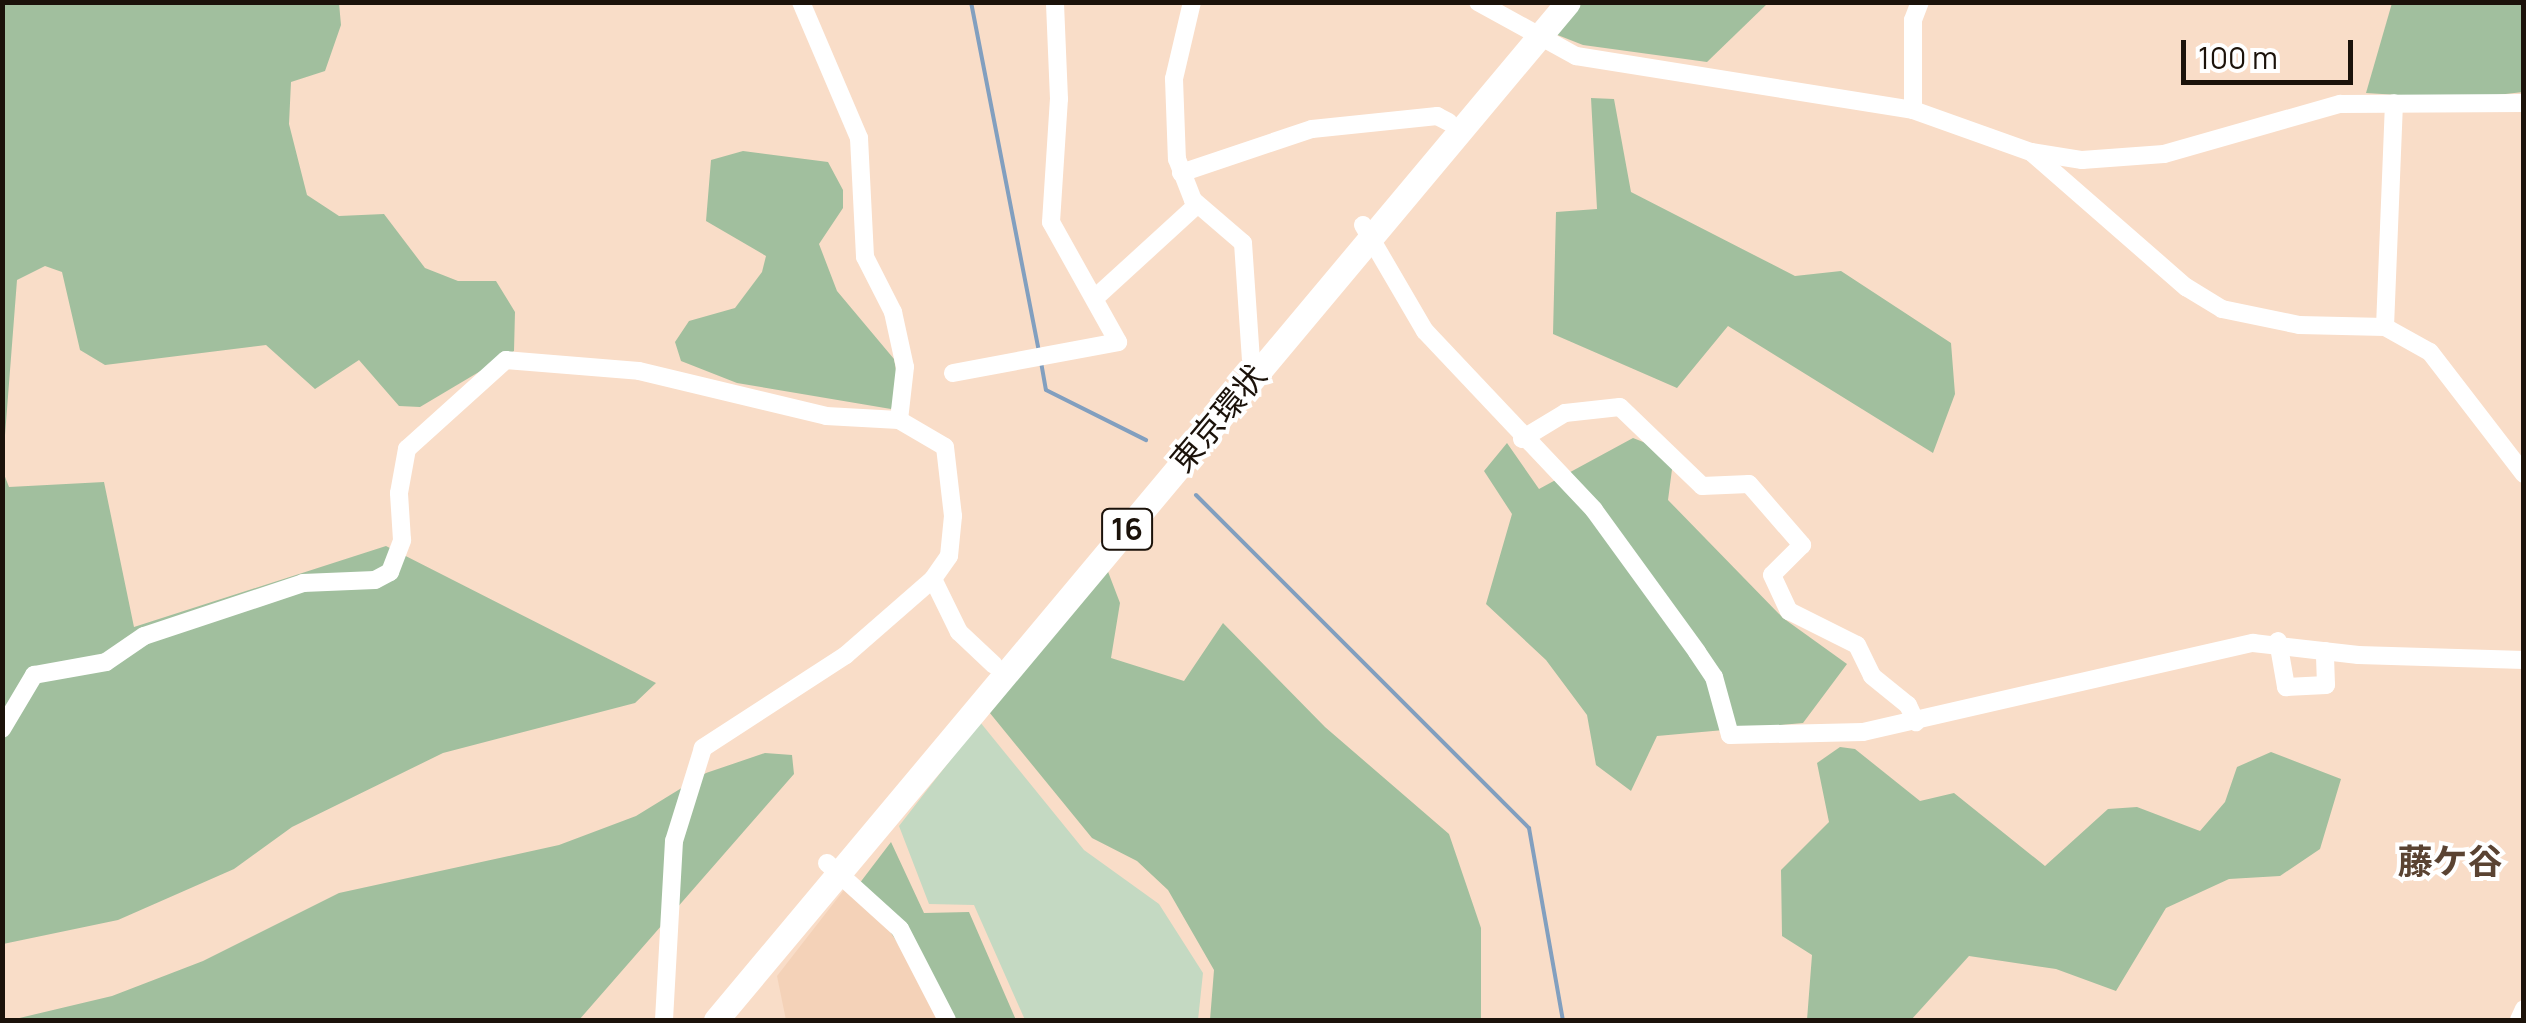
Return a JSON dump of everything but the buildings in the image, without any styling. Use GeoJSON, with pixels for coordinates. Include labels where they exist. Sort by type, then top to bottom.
{"type":"FeatureCollection","features":[{"type":"Feature","properties":{"kind":"highway","name":"東京環状"},"geometry":{"type":"LineString","coordinates":[[698,1020],[833,869],[1531,35],[1549,2]]}},
{"type":"Feature","properties":{"kind":"highway","name":"東京環状"},"geometry":{"type":"LineString","coordinates":[[716,1020],[994,665],[1250,359],[1367,231],[1448,122],[1568,2]]}},
{"type":"Feature","properties":{"kind":"street"},"geometry":{"type":"LineString","coordinates":[[801,2],[859,138],[865,257],[893,312],[905,368],[899,420]]}},
{"type":"Feature","properties":{"kind":"street"},"geometry":{"type":"LineString","coordinates":[[954,374],[1118,342],[1049,208],[1059,99],[1056,2]]}},
{"type":"Feature","properties":{"kind":"street"},"geometry":{"type":"LineString","coordinates":[[1192,2],[1174,79],[1182,173],[1197,205],[1243,243],[1250,359]]}},
{"type":"Feature","properties":{"kind":"street"},"geometry":{"type":"LineString","coordinates":[[1478,2],[1531,35],[1576,56],[1913,110],[2031,152],[2108,160],[2164,154],[2313,109],[2394,103],[2524,104]]}},
{"type":"Feature","properties":{"kind":"street"},"geometry":{"type":"LineString","coordinates":[[1913,110],[1913,20],[1920,2]]}},
{"type":"Feature","properties":{"kind":"street"},"geometry":{"type":"LineString","coordinates":[[2385,327],[2394,103]]}},
{"type":"Feature","properties":{"kind":"street"},"geometry":{"type":"LineString","coordinates":[[1182,173],[1312,129],[1437,116],[1448,122]]}},
{"type":"Feature","properties":{"kind":"street"},"geometry":{"type":"LineString","coordinates":[[2031,152],[2186,287],[2222,309],[2299,325],[2385,327],[2430,352],[2451,373],[2524,474]]}},
{"type":"Feature","properties":{"kind":"street"},"geometry":{"type":"LineString","coordinates":[[1095,298],[1197,205]]}},
{"type":"Feature","properties":{"kind":"street"},"geometry":{"type":"LineString","coordinates":[[1367,231],[1425,330],[1522,438],[1594,510],[1698,652],[1714,677],[1730,735],[1838,734],[1916,722],[2278,641],[2325,651],[2524,660]]}},
{"type":"Feature","properties":{"kind":"street"},"geometry":{"type":"LineString","coordinates":[[2,729],[34,675],[106,662],[144,636],[304,583],[374,580],[390,572],[402,540],[399,493],[408,449],[506,360],[639,371],[826,416],[899,420],[945,447],[953,536],[933,579],[796,692],[703,748],[674,842],[664,1020]]}},
{"type":"Feature","properties":{"kind":"street"},"geometry":{"type":"LineString","coordinates":[[1522,438],[1565,412],[1620,407],[1702,486],[1749,484],[1802,545],[1772,574],[1789,612],[1857,644],[1872,676],[1908,705],[1916,722]]}},
{"type":"Feature","properties":{"kind":"street"},"geometry":{"type":"LineString","coordinates":[[933,579],[959,632],[994,665]]}},
{"type":"Feature","properties":{"kind":"street"},"geometry":{"type":"LineString","coordinates":[[2278,641],[2286,687],[2326,685],[2325,651]]}},
{"type":"Feature","properties":{"kind":"street"},"geometry":{"type":"LineString","coordinates":[[833,869],[900,929],[947,1020]]}},
{"type":"Feature","properties":{"kind":"street"},"geometry":{"type":"LineString","coordinates":[[2519,1020],[2524,1009]]}},
{"type":"Feature","properties":{"kind":"shaded area"},"geometry":{"type":"Polygon","coordinates":[[[847,886],[897,932],[941,1020],[786,1020],[777,976],[847,886]]]}},
{"type":"Feature","properties":{"kind":"green space"},"geometry":{"type":"Polygon","coordinates":[[[3,3],[339,3],[341,25],[325,71],[291,82],[289,124],[307,195],[339,216],[384,214],[425,268],[458,281],[496,281],[515,312],[514,351],[420,407],[399,406],[359,360],[315,389],[266,345],[105,365],[80,350],[62,272],[45,266],[17,280],[3,461],[3,3]]]}},
{"type":"Feature","properties":{"kind":"green space"},"geometry":{"type":"Polygon","coordinates":[[[1581,3],[1768,3],[1707,62],[1583,45],[1555,34],[1581,3]]]}},
{"type":"Feature","properties":{"kind":"green space"},"geometry":{"type":"Polygon","coordinates":[[[2392,3],[2523,3],[2523,92],[2462,99],[2366,93],[2392,3]]]}},
{"type":"Feature","properties":{"kind":"green space"},"geometry":{"type":"Polygon","coordinates":[[[1591,98],[1614,99],[1631,192],[1795,276],[1841,271],[1951,343],[1955,394],[1933,453],[1728,326],[1677,388],[1553,334],[1556,212],[1597,209],[1591,98]]]}},
{"type":"Feature","properties":{"kind":"green space"},"geometry":{"type":"Polygon","coordinates":[[[743,151],[828,162],[843,190],[843,208],[819,244],[837,291],[894,359],[900,392],[891,409],[737,383],[681,361],[675,342],[689,321],[735,308],[762,272],[766,256],[706,221],[711,160],[743,151]]]}},
{"type":"Feature","properties":{"kind":"green space"},"geometry":{"type":"Polygon","coordinates":[[[1633,438],[1674,454],[1668,500],[1783,618],[1847,664],[1803,723],[1657,736],[1631,791],[1596,765],[1587,715],[1546,660],[1486,604],[1512,514],[1484,471],[1507,443],[1539,489],[1633,438]]]}},
{"type":"Feature","properties":{"kind":"green space"},"geometry":{"type":"Polygon","coordinates":[[[2,469],[9,487],[104,482],[134,627],[386,546],[656,683],[635,703],[443,753],[292,827],[234,869],[118,920],[3,944],[2,469]]]}},
{"type":"Feature","properties":{"kind":"green space"},"geometry":{"type":"Polygon","coordinates":[[[1107,569],[1120,603],[1111,658],[1184,681],[1223,623],[1325,727],[1449,834],[1481,928],[1481,1020],[1210,1020],[1214,970],[1168,890],[1137,861],[1092,838],[985,707],[1107,569]]]}},
{"type":"Feature","properties":{"kind":"green space"},"geometry":{"type":"Polygon","coordinates":[[[980,722],[1084,850],[1159,904],[1203,973],[1198,1020],[1025,1020],[974,905],[929,904],[899,826],[980,722]]]}},
{"type":"Feature","properties":{"kind":"green space"},"geometry":{"type":"Polygon","coordinates":[[[1840,747],[1855,749],[1920,801],[1954,793],[2045,866],[2108,809],[2137,807],[2200,831],[2225,802],[2237,767],[2271,752],[2341,779],[2320,849],[2280,876],[2229,879],[2166,908],[2116,991],[2056,969],[1969,956],[1911,1020],[1807,1020],[1812,955],[1782,936],[1781,870],[1829,822],[1817,763],[1840,747]]]}},
{"type":"Feature","properties":{"kind":"green space"},"geometry":{"type":"Polygon","coordinates":[[[765,753],[792,755],[794,774],[579,1020],[11,1020],[112,996],[203,961],[339,893],[559,845],[636,816],[706,773],[765,753]]]}},
{"type":"Feature","properties":{"kind":"green space"},"geometry":{"type":"Polygon","coordinates":[[[891,842],[924,913],[969,912],[1016,1020],[948,1020],[859,884],[891,842]]]}},
{"type":"Feature","properties":{"kind":"waterway"},"geometry":{"type":"LineString","coordinates":[[971,2],[1039,352]]}},
{"type":"Feature","properties":{"kind":"waterway"},"geometry":{"type":"LineString","coordinates":[[1041,362],[1046,390],[1146,440]]}},
{"type":"Feature","properties":{"kind":"waterway"},"geometry":{"type":"LineString","coordinates":[[1196,495],[1529,828],[1563,1020]]}},
{"type":"Feature","properties":{"kind":"district","name":"藤ケ谷"},"geometry":{"type":"Point","coordinates":[2450,861]}}]}
